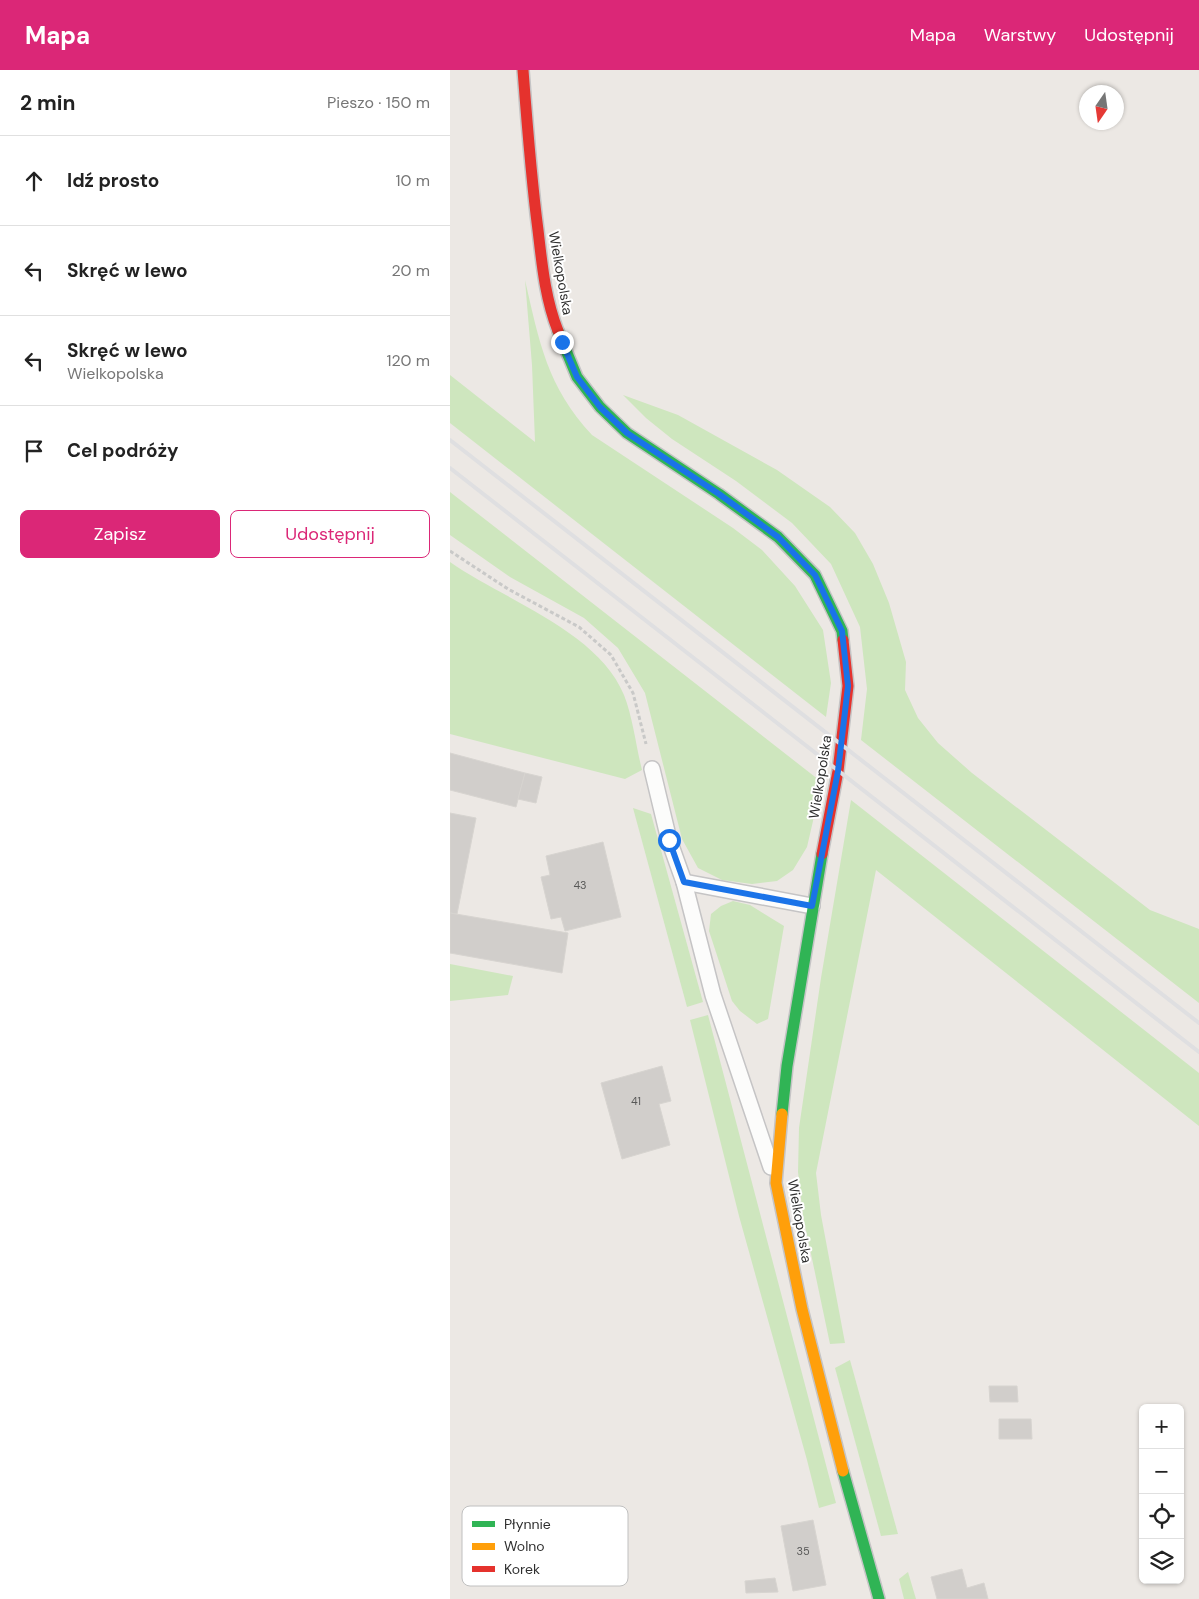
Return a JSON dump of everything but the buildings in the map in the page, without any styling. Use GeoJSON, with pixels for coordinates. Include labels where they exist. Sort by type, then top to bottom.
{"type":"FeatureCollection","features":[{"type":"Feature","properties":{"kind":"street","name":"Wielkopolska"},"geometry":{"type":"LineString","coordinates":[[523,70],[531,176],[543,274],[552,315],[577,377],[600,407],[627,433],[719,494],[778,537],[815,575],[842,631],[848,686],[838,771],[812,906],[787,1066],[776,1182],[802,1309],[850,1500],[879,1599]]}},
{"type":"Feature","properties":{"kind":"lane"},"geometry":{"type":"LineString","coordinates":[[652,769],[669,840],[684,882],[713,994],[776,1182]]}},
{"type":"Feature","properties":{"kind":"lane"},"geometry":{"type":"LineString","coordinates":[[684,882],[812,906]]}},
{"type":"Feature","properties":{"kind":"path"},"geometry":{"type":"LineString","coordinates":[[450,551],[508,589],[579,627],[611,655],[633,693],[652,769]]}},
{"type":"Feature","properties":{"kind":"green space"},"geometry":{"type":"Polygon","coordinates":[[[525,280],[540,343],[555,381],[577,417],[592,435],[733,528],[762,550],[795,586],[823,630],[831,683],[826,717],[450,423],[450,375],[535,442],[532,365],[525,280]]]}},
{"type":"Feature","properties":{"kind":"green space"},"geometry":{"type":"Polygon","coordinates":[[[623,395],[678,415],[777,470],[830,507],[855,533],[873,564],[889,603],[906,662],[905,690],[918,718],[938,743],[972,773],[1150,910],[1199,929],[1199,1003],[861,740],[867,689],[860,627],[831,564],[792,523],[736,481],[672,439],[646,418],[623,395]]]}},
{"type":"Feature","properties":{"kind":"green space"},"geometry":{"type":"Polygon","coordinates":[[[450,492],[819,780],[807,847],[793,870],[777,881],[752,884],[722,880],[698,868],[682,839],[645,693],[618,648],[584,618],[510,577],[450,535],[450,492]]]}},
{"type":"Feature","properties":{"kind":"green space"},"geometry":{"type":"Polygon","coordinates":[[[450,562],[572,635],[611,672],[627,704],[642,770],[625,779],[450,734],[450,562]]]}},
{"type":"Feature","properties":{"kind":"green space"},"geometry":{"type":"Polygon","coordinates":[[[851,800],[1199,1073],[1199,1126],[876,870],[816,1173],[821,1215],[845,1343],[830,1344],[803,1216],[798,1172],[799,1128],[821,978],[851,800]]]}},
{"type":"Feature","properties":{"kind":"green space"},"geometry":{"type":"Polygon","coordinates":[[[633,808],[651,814],[703,1002],[687,1007],[633,808]]]}},
{"type":"Feature","properties":{"kind":"green space"},"geometry":{"type":"Polygon","coordinates":[[[733,901],[750,905],[784,926],[768,1019],[757,1024],[740,1011],[732,1001],[709,931],[711,914],[721,906],[733,901]]]}},
{"type":"Feature","properties":{"kind":"green space"},"geometry":{"type":"Polygon","coordinates":[[[450,964],[513,976],[508,995],[450,1001],[450,964]]]}},
{"type":"Feature","properties":{"kind":"green space"},"geometry":{"type":"Polygon","coordinates":[[[708,1015],[836,1503],[819,1508],[739,1216],[690,1020],[708,1015]]]}},
{"type":"Feature","properties":{"kind":"green space"},"geometry":{"type":"Polygon","coordinates":[[[850,1360],[898,1534],[881,1536],[835,1368],[850,1360]]]}},
{"type":"Feature","properties":{"kind":"green space"},"geometry":{"type":"Polygon","coordinates":[[[908,1572],[916,1599],[904,1599],[899,1579],[908,1572]]]}},
{"type":"Feature","properties":{"kind":"railway"},"geometry":{"type":"LineString","coordinates":[[450,440],[1199,1023]]}},
{"type":"Feature","properties":{"kind":"railway"},"geometry":{"type":"LineString","coordinates":[[450,468],[1199,1052]]}},
{"type":"Feature","properties":{"kind":"traffic: fast"},"geometry":{"type":"LineString","coordinates":[[558,331],[577,377],[600,407],[627,433],[719,494],[778,537],[815,575],[842,631],[843,640]]}},
{"type":"Feature","properties":{"kind":"traffic: fast"},"geometry":{"type":"LineString","coordinates":[[782,1114],[787,1066],[822,854]]}},
{"type":"Feature","properties":{"kind":"traffic: fast"},"geometry":{"type":"LineString","coordinates":[[843,1471],[879,1599]]}},
{"type":"Feature","properties":{"kind":"traffic: slow"},"geometry":{"type":"LineString","coordinates":[[782,1114],[776,1183],[802,1309],[843,1471]]}},
{"type":"Feature","properties":{"kind":"traffic: jam"},"geometry":{"type":"LineString","coordinates":[[523,70],[531,170],[543,268],[547,294],[558,331]]}},
{"type":"Feature","properties":{"kind":"traffic: jam"},"geometry":{"type":"LineString","coordinates":[[822,854],[838,771],[848,686],[843,640]]}},
{"type":"Feature","properties":{"kind":"route"},"geometry":{"type":"LineString","coordinates":[[562,342],[577,377],[600,407],[627,433],[719,494],[778,537],[815,575],[842,631],[848,686],[838,771],[812,906],[684,882],[669,840]]}}]}
